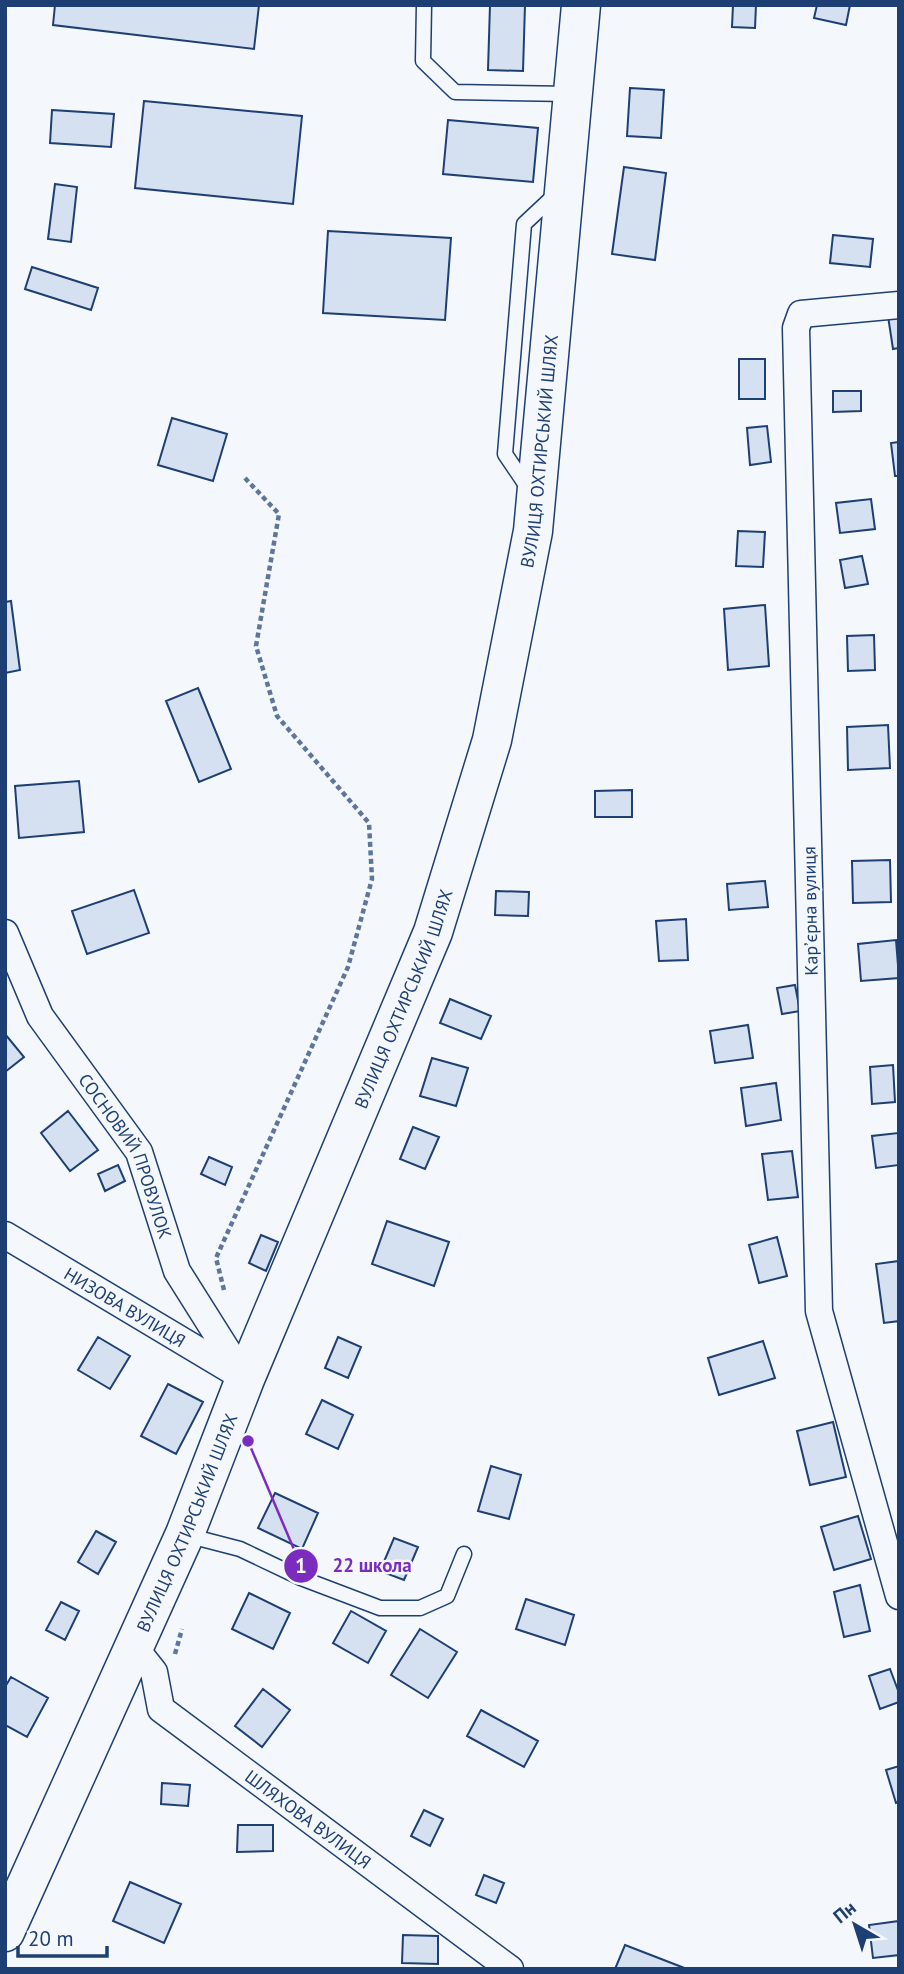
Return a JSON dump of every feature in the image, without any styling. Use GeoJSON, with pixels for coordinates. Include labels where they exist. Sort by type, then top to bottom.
{"type":"FeatureCollection","features":[{"type":"Feature","properties":{"kind":"main road","name":"ВУЛИЦЯ ОХТИРСЬКИЙ ШЛЯХ"},"geometry":{"type":"LineString","coordinates":[[5,1932],[184,1534],[245,1379],[433,932],[492,740],[533,531],[581,5]]}},
{"type":"Feature","properties":{"kind":"street","name":"Карʼєрна вулиця"},"geometry":{"type":"LineString","coordinates":[[899,305],[802,314],[796,328],[819,1311],[899,1596]]}},
{"type":"Feature","properties":{"kind":"street","name":"СОСНОВИЙ ПРОВУЛОК"},"geometry":{"type":"LineString","coordinates":[[5,933],[40,1016],[139,1152],[177,1271],[245,1379]]}},
{"type":"Feature","properties":{"kind":"street","name":"НИЗОВА ВУЛИЦЯ"},"geometry":{"type":"LineString","coordinates":[[5,1235],[245,1379]]}},
{"type":"Feature","properties":{"kind":"street","name":"ШЛЯХОВА ВУЛИЦЯ"},"geometry":{"type":"LineString","coordinates":[[135,1648],[154,1672],[161,1709],[510,1969]]}},
{"type":"Feature","properties":{"kind":"lane"},"geometry":{"type":"LineString","coordinates":[[424,5],[424,61],[455,92],[573,94]]}},
{"type":"Feature","properties":{"kind":"lane"},"geometry":{"type":"LineString","coordinates":[[184,1534],[240,1549],[302,1578],[380,1608],[420,1608],[447,1596],[464,1553]]}},
{"type":"Feature","properties":{"kind":"path"},"geometry":{"type":"LineString","coordinates":[[226,1298],[216,1258],[348,967],[372,879],[369,823],[277,716],[256,646],[279,514],[244,477]]}},
{"type":"Feature","properties":{"kind":"building"},"geometry":{"type":"Polygon","coordinates":[[[55,5],[259,5],[254,49],[53,25],[55,5]]]}},
{"type":"Feature","properties":{"kind":"building"},"geometry":{"type":"Polygon","coordinates":[[[490,5],[525,5],[523,71],[488,70],[490,5]]]}},
{"type":"Feature","properties":{"kind":"building"},"geometry":{"type":"Polygon","coordinates":[[[733,5],[756,5],[755,28],[732,27],[733,5]]]}},
{"type":"Feature","properties":{"kind":"building"},"geometry":{"type":"Polygon","coordinates":[[[817,5],[850,5],[846,25],[814,18],[817,5]]]}},
{"type":"Feature","properties":{"kind":"building"},"geometry":{"type":"Polygon","coordinates":[[[630,88],[664,90],[661,138],[627,136],[630,88]]]}},
{"type":"Feature","properties":{"kind":"building"},"geometry":{"type":"Polygon","coordinates":[[[144,101],[302,116],[293,204],[135,188],[144,101]]]}},
{"type":"Feature","properties":{"kind":"building"},"geometry":{"type":"Polygon","coordinates":[[[52,110],[114,114],[111,147],[50,143],[52,110]]]}},
{"type":"Feature","properties":{"kind":"building"},"geometry":{"type":"Polygon","coordinates":[[[448,120],[538,128],[533,182],[443,174],[448,120]]]}},
{"type":"Feature","properties":{"kind":"building"},"geometry":{"type":"Polygon","coordinates":[[[624,167],[666,173],[655,260],[612,254],[624,167]]]}},
{"type":"Feature","properties":{"kind":"building"},"geometry":{"type":"Polygon","coordinates":[[[55,184],[77,187],[71,242],[48,239],[55,184]]]}},
{"type":"Feature","properties":{"kind":"building"},"geometry":{"type":"Polygon","coordinates":[[[328,231],[451,238],[445,320],[323,313],[328,231]]]}},
{"type":"Feature","properties":{"kind":"building"},"geometry":{"type":"Polygon","coordinates":[[[833,235],[873,239],[870,267],[830,263],[833,235]]]}},
{"type":"Feature","properties":{"kind":"building"},"geometry":{"type":"Polygon","coordinates":[[[32,267],[98,288],[91,310],[25,289],[32,267]]]}},
{"type":"Feature","properties":{"kind":"building"},"geometry":{"type":"Polygon","coordinates":[[[899,314],[899,348],[893,349],[888,316],[899,314]]]}},
{"type":"Feature","properties":{"kind":"building"},"geometry":{"type":"Polygon","coordinates":[[[739,359],[765,359],[765,399],[739,399],[739,359]]]}},
{"type":"Feature","properties":{"kind":"building"},"geometry":{"type":"Polygon","coordinates":[[[833,391],[861,391],[861,411],[833,412],[833,391]]]}},
{"type":"Feature","properties":{"kind":"building"},"geometry":{"type":"Polygon","coordinates":[[[172,418],[227,434],[213,481],[158,465],[172,418]]]}},
{"type":"Feature","properties":{"kind":"building"},"geometry":{"type":"Polygon","coordinates":[[[767,426],[771,462],[750,465],[747,428],[767,426]]]}},
{"type":"Feature","properties":{"kind":"building"},"geometry":{"type":"Polygon","coordinates":[[[899,442],[899,476],[895,476],[891,443],[899,442]]]}},
{"type":"Feature","properties":{"kind":"building"},"geometry":{"type":"Polygon","coordinates":[[[871,499],[875,529],[840,533],[836,503],[871,499]]]}},
{"type":"Feature","properties":{"kind":"building"},"geometry":{"type":"Polygon","coordinates":[[[738,531],[765,532],[763,567],[736,566],[738,531]]]}},
{"type":"Feature","properties":{"kind":"building"},"geometry":{"type":"Polygon","coordinates":[[[862,556],[868,584],[845,588],[840,560],[862,556]]]}},
{"type":"Feature","properties":{"kind":"building"},"geometry":{"type":"Polygon","coordinates":[[[11,601],[20,670],[5,673],[5,602],[11,601]]]}},
{"type":"Feature","properties":{"kind":"building"},"geometry":{"type":"Polygon","coordinates":[[[765,605],[769,666],[728,670],[724,609],[765,605]]]}},
{"type":"Feature","properties":{"kind":"building"},"geometry":{"type":"Polygon","coordinates":[[[874,635],[875,670],[848,671],[847,636],[874,635]]]}},
{"type":"Feature","properties":{"kind":"building"},"geometry":{"type":"Polygon","coordinates":[[[198,688],[231,769],[199,782],[166,701],[198,688]]]}},
{"type":"Feature","properties":{"kind":"building"},"geometry":{"type":"Polygon","coordinates":[[[888,725],[890,768],[848,770],[847,727],[888,725]]]}},
{"type":"Feature","properties":{"kind":"building"},"geometry":{"type":"Polygon","coordinates":[[[79,781],[84,832],[19,838],[15,786],[79,781]]]}},
{"type":"Feature","properties":{"kind":"building"},"geometry":{"type":"Polygon","coordinates":[[[632,790],[632,817],[595,817],[595,791],[632,790]]]}},
{"type":"Feature","properties":{"kind":"building"},"geometry":{"type":"Polygon","coordinates":[[[890,860],[891,902],[853,903],[852,861],[890,860]]]}},
{"type":"Feature","properties":{"kind":"building"},"geometry":{"type":"Polygon","coordinates":[[[765,881],[768,907],[729,910],[727,884],[765,881]]]}},
{"type":"Feature","properties":{"kind":"building"},"geometry":{"type":"Polygon","coordinates":[[[134,890],[149,933],[87,954],[72,911],[134,890]]]}},
{"type":"Feature","properties":{"kind":"building"},"geometry":{"type":"Polygon","coordinates":[[[496,891],[529,892],[528,916],[495,915],[496,891]]]}},
{"type":"Feature","properties":{"kind":"building"},"geometry":{"type":"Polygon","coordinates":[[[686,919],[688,960],[659,961],[656,921],[686,919]]]}},
{"type":"Feature","properties":{"kind":"building"},"geometry":{"type":"Polygon","coordinates":[[[896,940],[899,978],[861,981],[858,944],[896,940]]]}},
{"type":"Feature","properties":{"kind":"building"},"geometry":{"type":"Polygon","coordinates":[[[795,985],[800,1011],[782,1014],[777,988],[795,985]]]}},
{"type":"Feature","properties":{"kind":"building"},"geometry":{"type":"Polygon","coordinates":[[[450,999],[491,1016],[481,1039],[440,1023],[450,999]]]}},
{"type":"Feature","properties":{"kind":"building"},"geometry":{"type":"Polygon","coordinates":[[[748,1025],[753,1058],[715,1063],[710,1031],[748,1025]]]}},
{"type":"Feature","properties":{"kind":"building"},"geometry":{"type":"Polygon","coordinates":[[[5,1034],[24,1057],[5,1072],[5,1034]]]}},
{"type":"Feature","properties":{"kind":"building"},"geometry":{"type":"Polygon","coordinates":[[[432,1058],[468,1068],[456,1106],[420,1096],[432,1058]]]}},
{"type":"Feature","properties":{"kind":"building"},"geometry":{"type":"Polygon","coordinates":[[[893,1065],[895,1102],[872,1104],[870,1067],[893,1065]]]}},
{"type":"Feature","properties":{"kind":"building"},"geometry":{"type":"Polygon","coordinates":[[[776,1083],[781,1120],[746,1126],[741,1088],[776,1083]]]}},
{"type":"Feature","properties":{"kind":"building"},"geometry":{"type":"Polygon","coordinates":[[[68,1111],[98,1150],[70,1171],[41,1133],[68,1111]]]}},
{"type":"Feature","properties":{"kind":"building"},"geometry":{"type":"Polygon","coordinates":[[[413,1127],[439,1137],[425,1169],[400,1159],[413,1127]]]}},
{"type":"Feature","properties":{"kind":"building"},"geometry":{"type":"Polygon","coordinates":[[[898,1133],[899,1165],[876,1168],[872,1136],[898,1133]]]}},
{"type":"Feature","properties":{"kind":"building"},"geometry":{"type":"Polygon","coordinates":[[[792,1151],[798,1197],[768,1200],[762,1154],[792,1151]]]}},
{"type":"Feature","properties":{"kind":"building"},"geometry":{"type":"Polygon","coordinates":[[[209,1157],[232,1167],[225,1185],[201,1174],[209,1157]]]}},
{"type":"Feature","properties":{"kind":"building"},"geometry":{"type":"Polygon","coordinates":[[[118,1165],[125,1181],[105,1191],[98,1174],[118,1165]]]}},
{"type":"Feature","properties":{"kind":"building"},"geometry":{"type":"Polygon","coordinates":[[[387,1221],[449,1242],[434,1286],[372,1264],[387,1221]]]}},
{"type":"Feature","properties":{"kind":"building"},"geometry":{"type":"Polygon","coordinates":[[[261,1235],[278,1242],[266,1271],[249,1263],[261,1235]]]}},
{"type":"Feature","properties":{"kind":"building"},"geometry":{"type":"Polygon","coordinates":[[[777,1237],[787,1276],[759,1283],[749,1245],[777,1237]]]}},
{"type":"Feature","properties":{"kind":"building"},"geometry":{"type":"Polygon","coordinates":[[[899,1261],[899,1321],[884,1323],[876,1264],[899,1261]]]}},
{"type":"Feature","properties":{"kind":"building"},"geometry":{"type":"Polygon","coordinates":[[[98,1337],[130,1356],[110,1389],[78,1370],[98,1337]]]}},
{"type":"Feature","properties":{"kind":"building"},"geometry":{"type":"Polygon","coordinates":[[[338,1337],[361,1347],[348,1378],[325,1368],[338,1337]]]}},
{"type":"Feature","properties":{"kind":"building"},"geometry":{"type":"Polygon","coordinates":[[[763,1341],[775,1378],[719,1395],[708,1358],[763,1341]]]}},
{"type":"Feature","properties":{"kind":"building"},"geometry":{"type":"Polygon","coordinates":[[[168,1384],[203,1402],[176,1454],[141,1436],[168,1384]]]}},
{"type":"Feature","properties":{"kind":"building"},"geometry":{"type":"Polygon","coordinates":[[[322,1400],[353,1415],[338,1449],[306,1434],[322,1400]]]}},
{"type":"Feature","properties":{"kind":"building"},"geometry":{"type":"Polygon","coordinates":[[[833,1422],[846,1477],[810,1485],[797,1431],[833,1422]]]}},
{"type":"Feature","properties":{"kind":"building"},"geometry":{"type":"Polygon","coordinates":[[[491,1466],[521,1475],[509,1519],[478,1511],[491,1466]]]}},
{"type":"Feature","properties":{"kind":"building"},"geometry":{"type":"Polygon","coordinates":[[[275,1493],[318,1513],[302,1549],[258,1528],[275,1493]]]}},
{"type":"Feature","properties":{"kind":"building"},"geometry":{"type":"Polygon","coordinates":[[[858,1516],[871,1559],[834,1570],[821,1527],[858,1516]]]}},
{"type":"Feature","properties":{"kind":"building"},"geometry":{"type":"Polygon","coordinates":[[[96,1531],[116,1542],[98,1574],[78,1562],[96,1531]]]}},
{"type":"Feature","properties":{"kind":"building"},"geometry":{"type":"Polygon","coordinates":[[[394,1538],[418,1547],[404,1580],[380,1571],[394,1538]]]}},
{"type":"Feature","properties":{"kind":"building"},"geometry":{"type":"Polygon","coordinates":[[[860,1585],[870,1631],[844,1637],[834,1592],[860,1585]]]}},
{"type":"Feature","properties":{"kind":"building"},"geometry":{"type":"Polygon","coordinates":[[[249,1593],[290,1613],[273,1649],[232,1629],[249,1593]]]}},
{"type":"Feature","properties":{"kind":"building"},"geometry":{"type":"Polygon","coordinates":[[[526,1599],[574,1615],[565,1645],[516,1629],[526,1599]]]}},
{"type":"Feature","properties":{"kind":"building"},"geometry":{"type":"Polygon","coordinates":[[[61,1602],[79,1611],[65,1640],[46,1630],[61,1602]]]}},
{"type":"Feature","properties":{"kind":"building"},"geometry":{"type":"Polygon","coordinates":[[[351,1611],[386,1631],[368,1663],[333,1643],[351,1611]]]}},
{"type":"Feature","properties":{"kind":"building"},"geometry":{"type":"Polygon","coordinates":[[[420,1629],[457,1652],[428,1698],[391,1675],[420,1629]]]}},
{"type":"Feature","properties":{"kind":"building"},"geometry":{"type":"Polygon","coordinates":[[[890,1669],[899,1693],[899,1702],[880,1709],[869,1676],[890,1669]]]}},
{"type":"Feature","properties":{"kind":"building"},"geometry":{"type":"Polygon","coordinates":[[[11,1677],[48,1698],[27,1737],[5,1725],[5,1687],[11,1677]]]}},
{"type":"Feature","properties":{"kind":"building"},"geometry":{"type":"Polygon","coordinates":[[[263,1689],[290,1710],[262,1747],[235,1726],[263,1689]]]}},
{"type":"Feature","properties":{"kind":"building"},"geometry":{"type":"Polygon","coordinates":[[[481,1710],[538,1741],[524,1767],[467,1736],[481,1710]]]}},
{"type":"Feature","properties":{"kind":"building"},"geometry":{"type":"Polygon","coordinates":[[[899,1766],[899,1802],[896,1803],[886,1770],[899,1766]]]}},
{"type":"Feature","properties":{"kind":"building"},"geometry":{"type":"Polygon","coordinates":[[[162,1783],[190,1785],[188,1806],[161,1804],[162,1783]]]}},
{"type":"Feature","properties":{"kind":"building"},"geometry":{"type":"Polygon","coordinates":[[[424,1810],[443,1819],[430,1846],[411,1836],[424,1810]]]}},
{"type":"Feature","properties":{"kind":"building"},"geometry":{"type":"Polygon","coordinates":[[[238,1825],[273,1825],[273,1851],[237,1852],[238,1825]]]}},
{"type":"Feature","properties":{"kind":"building"},"geometry":{"type":"Polygon","coordinates":[[[484,1875],[504,1883],[496,1903],[476,1895],[484,1875]]]}},
{"type":"Feature","properties":{"kind":"building"},"geometry":{"type":"Polygon","coordinates":[[[130,1882],[181,1904],[164,1943],[113,1921],[130,1882]]]}},
{"type":"Feature","properties":{"kind":"building"},"geometry":{"type":"Polygon","coordinates":[[[899,1921],[899,1955],[873,1958],[869,1925],[899,1921]]]}},
{"type":"Feature","properties":{"kind":"building"},"geometry":{"type":"Polygon","coordinates":[[[403,1935],[438,1936],[438,1964],[402,1963],[403,1935]]]}},
{"type":"Feature","properties":{"kind":"building"},"geometry":{"type":"Polygon","coordinates":[[[625,1945],[687,1969],[615,1969],[625,1945]]]}},
{"type":"Feature","properties":{"kind":"place","name":"22 школа"},"geometry":{"type":"Point","coordinates":[248,1441]}}]}
